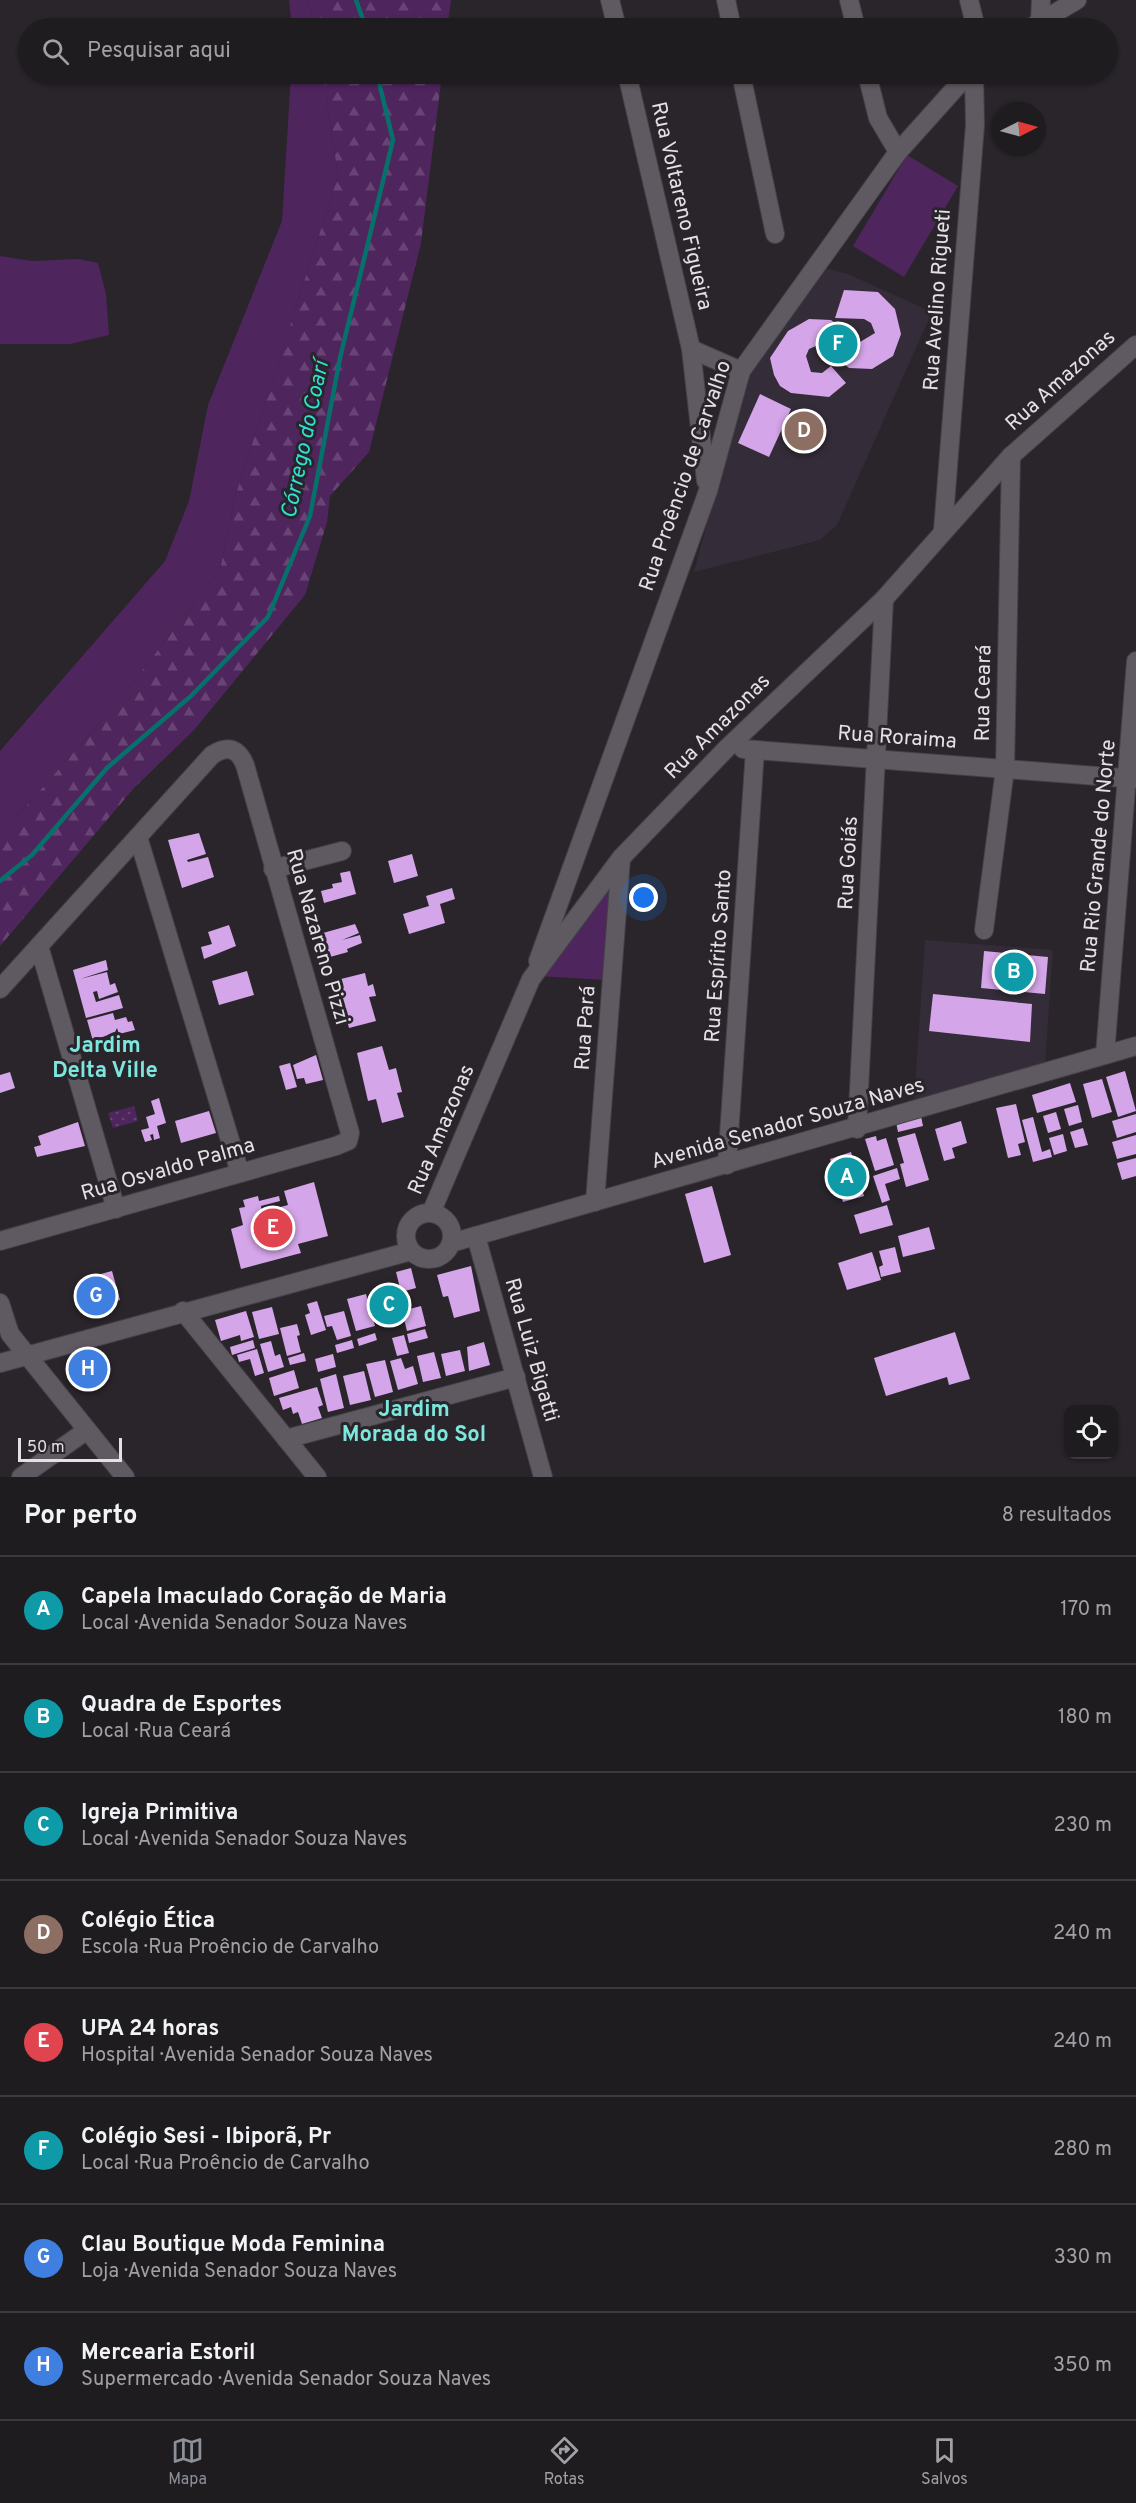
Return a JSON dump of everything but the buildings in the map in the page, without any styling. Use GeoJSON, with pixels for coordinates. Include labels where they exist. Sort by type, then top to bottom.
{"type":"FeatureCollection","features":[{"type":"Feature","properties":{"kind":"street"},"geometry":{"type":"LineString","coordinates":[[610,0],[614,18]]}},
{"type":"Feature","properties":{"kind":"street"},"geometry":{"type":"LineString","coordinates":[[726,0],[730,18]]}},
{"type":"Feature","properties":{"kind":"street"},"geometry":{"type":"LineString","coordinates":[[849,0],[854,18]]}},
{"type":"Feature","properties":{"kind":"street"},"geometry":{"type":"LineString","coordinates":[[969,0],[974,18]]}},
{"type":"Feature","properties":{"kind":"street"},"geometry":{"type":"LineString","coordinates":[[1037,18],[1041,0]]}},
{"type":"Feature","properties":{"kind":"street"},"geometry":{"type":"LineString","coordinates":[[1047,18],[1077,0]]}},
{"type":"Feature","properties":{"kind":"street","name":"Rua Voltareno Figueira"},"geometry":{"type":"LineString","coordinates":[[629,84],[692,350],[708,492]]}},
{"type":"Feature","properties":{"kind":"street"},"geometry":{"type":"LineString","coordinates":[[743,84],[775,234]]}},
{"type":"Feature","properties":{"kind":"street"},"geometry":{"type":"LineString","coordinates":[[870,84],[878,118],[898,152]]}},
{"type":"Feature","properties":{"kind":"street","name":"Rua Proêncio de Carvalho"},"geometry":{"type":"LineString","coordinates":[[531,979],[708,492],[741,371],[898,152],[959,84]]}},
{"type":"Feature","properties":{"kind":"street","name":"Rua Avelino Rigueti"},"geometry":{"type":"LineString","coordinates":[[943,530],[975,125],[974,84]]}},
{"type":"Feature","properties":{"kind":"street","name":"Rua Amazonas"},"geometry":{"type":"LineString","coordinates":[[431,1213],[531,979],[621,858],[727,747],[884,599],[1011,456],[1136,345]]}},
{"type":"Feature","properties":{"kind":"street"},"geometry":{"type":"LineString","coordinates":[[692,350],[741,371]]}},
{"type":"Feature","properties":{"kind":"street","name":"Rua Ceará"},"geometry":{"type":"LineString","coordinates":[[984,930],[1005,769],[1011,456]]}},
{"type":"Feature","properties":{"kind":"street","name":"Rua Goiás"},"geometry":{"type":"LineString","coordinates":[[857,1129],[884,599]]}},
{"type":"Feature","properties":{"kind":"street","name":"Rua Rio Grande do Norte"},"geometry":{"type":"LineString","coordinates":[[1105,1055],[1132,779],[1136,661]]}},
{"type":"Feature","properties":{"kind":"street","name":"Rua Roraima"},"geometry":{"type":"LineString","coordinates":[[727,747],[1132,779]]}},
{"type":"Feature","properties":{"kind":"street","name":"Rua Nazareno Pizzi"},"geometry":{"type":"LineString","coordinates":[[138,837],[212,754],[221,749],[234,749],[240,753],[349,1127],[348,1141]]}},
{"type":"Feature","properties":{"kind":"street","name":"Rua Espírito Santo"},"geometry":{"type":"LineString","coordinates":[[727,1165],[755,750]]}},
{"type":"Feature","properties":{"kind":"street"},"geometry":{"type":"LineString","coordinates":[[0,989],[138,837]]}},
{"type":"Feature","properties":{"kind":"street"},"geometry":{"type":"LineString","coordinates":[[138,837],[240,1173]]}},
{"type":"Feature","properties":{"kind":"street"},"geometry":{"type":"LineString","coordinates":[[273,869],[342,851]]}},
{"type":"Feature","properties":{"kind":"street","name":"Rua Pará"},"geometry":{"type":"LineString","coordinates":[[595,1202],[621,858]]}},
{"type":"Feature","properties":{"kind":"street"},"geometry":{"type":"LineString","coordinates":[[39,946],[116,1209]]}},
{"type":"Feature","properties":{"kind":"street","name":"Avenida Senador Souza Naves"},"geometry":{"type":"LineString","coordinates":[[451,1243],[857,1129],[1136,1046]]}},
{"type":"Feature","properties":{"kind":"street","name":"Rua Osvaldo Palma"},"geometry":{"type":"LineString","coordinates":[[0,1241],[348,1141]]}},
{"type":"Feature","properties":{"kind":"street"},"geometry":{"type":"LineString","coordinates":[[431,1213],[448,1223],[451,1243],[441,1256],[431,1259],[420,1258],[411,1251],[406,1236],[407,1229],[416,1216],[431,1213]]}},
{"type":"Feature","properties":{"kind":"street","name":"Rua Luiz Bigatti"},"geometry":{"type":"LineString","coordinates":[[476,1236],[543,1477]]}},
{"type":"Feature","properties":{"kind":"street"},"geometry":{"type":"LineString","coordinates":[[0,1363],[183,1311],[411,1251]]}},
{"type":"Feature","properties":{"kind":"street"},"geometry":{"type":"LineString","coordinates":[[0,1303],[10,1334],[125,1477]]}},
{"type":"Feature","properties":{"kind":"street"},"geometry":{"type":"LineString","coordinates":[[183,1311],[317,1477]]}},
{"type":"Feature","properties":{"kind":"street"},"geometry":{"type":"LineString","coordinates":[[286,1439],[516,1377]]}},
{"type":"Feature","properties":{"kind":"street"},"geometry":{"type":"LineString","coordinates":[[21,1477],[87,1430]]}},
{"type":"Feature","properties":{"kind":"shaded area"},"geometry":{"type":"Polygon","coordinates":[[[829,269],[848,274],[932,312],[837,525],[820,540],[694,572],[716,489],[737,391],[821,270],[829,269]]]}},
{"type":"Feature","properties":{"kind":"shaded area"},"geometry":{"type":"Polygon","coordinates":[[[925,940],[1053,950],[1045,1064],[914,1102],[925,940]]]}},
{"type":"Feature","properties":{"kind":"green space"},"geometry":{"type":"Polygon","coordinates":[[[289,0],[308,0],[313,18],[291,18],[289,0]]]}},
{"type":"Feature","properties":{"kind":"green space"},"geometry":{"type":"Polygon","coordinates":[[[308,0],[451,0],[448,18],[313,18],[308,0]]]}},
{"type":"Feature","properties":{"kind":"green space"},"geometry":{"type":"Polygon","coordinates":[[[290,84],[324,84],[338,176],[235,497],[220,570],[117,703],[0,836],[0,751],[165,561],[189,501],[208,405],[282,221],[290,84]]]}},
{"type":"Feature","properties":{"kind":"green space"},"geometry":{"type":"Polygon","coordinates":[[[324,84],[441,84],[421,243],[369,452],[330,496],[327,522],[305,595],[194,730],[134,788],[0,946],[0,836],[117,703],[220,570],[235,497],[338,176],[324,84]]]}},
{"type":"Feature","properties":{"kind":"green space"},"geometry":{"type":"Polygon","coordinates":[[[907,155],[958,186],[904,277],[853,246],[907,155]]]}},
{"type":"Feature","properties":{"kind":"green space"},"geometry":{"type":"Polygon","coordinates":[[[0,256],[32,261],[78,259],[98,263],[106,294],[109,335],[70,344],[0,344],[0,256]]]}},
{"type":"Feature","properties":{"kind":"green space"},"geometry":{"type":"Polygon","coordinates":[[[614,879],[608,980],[538,976],[614,879]]]}},
{"type":"Feature","properties":{"kind":"green space"},"geometry":{"type":"Polygon","coordinates":[[[134,1106],[138,1121],[113,1128],[108,1113],[134,1106]]]}},
{"type":"Feature","properties":{"kind":"waterway","name":"Córrego do Coarí"},"geometry":{"type":"LineString","coordinates":[[356,0],[362,18]]}},
{"type":"Feature","properties":{"kind":"waterway","name":"Córrego do Coarí"},"geometry":{"type":"LineString","coordinates":[[0,881],[32,855],[107,768],[191,696],[268,617],[310,516],[340,358],[393,140],[379,84]]}},
{"type":"Feature","properties":{"kind":"place","name":"Colégio Sesi - Ibiporã, Pr"},"geometry":{"type":"Point","coordinates":[838,344]}},
{"type":"Feature","properties":{"kind":"place","name":"Colégio Ética"},"geometry":{"type":"Point","coordinates":[804,431]}},
{"type":"Feature","properties":{"kind":"place","name":"Quadra de Esportes"},"geometry":{"type":"Point","coordinates":[1014,972]}},
{"type":"Feature","properties":{"kind":"place","name":"Capela Imaculado Coração de Maria"},"geometry":{"type":"Point","coordinates":[847,1177]}},
{"type":"Feature","properties":{"kind":"place","name":"UPA 24 horas"},"geometry":{"type":"Point","coordinates":[273,1228]}},
{"type":"Feature","properties":{"kind":"place","name":"Clau Boutique Moda Feminina"},"geometry":{"type":"Point","coordinates":[96,1296]}},
{"type":"Feature","properties":{"kind":"place","name":"Igreja Primitiva"},"geometry":{"type":"Point","coordinates":[389,1305]}},
{"type":"Feature","properties":{"kind":"place","name":"Mercearia Estoril"},"geometry":{"type":"Point","coordinates":[88,1369]}},
{"type":"Feature","properties":{"kind":"district","name":"Jardim Delta Ville"},"geometry":{"type":"Point","coordinates":[105,1058]}},
{"type":"Feature","properties":{"kind":"district","name":"Jardim Morada do Sol"},"geometry":{"type":"Point","coordinates":[414,1422]}}]}
